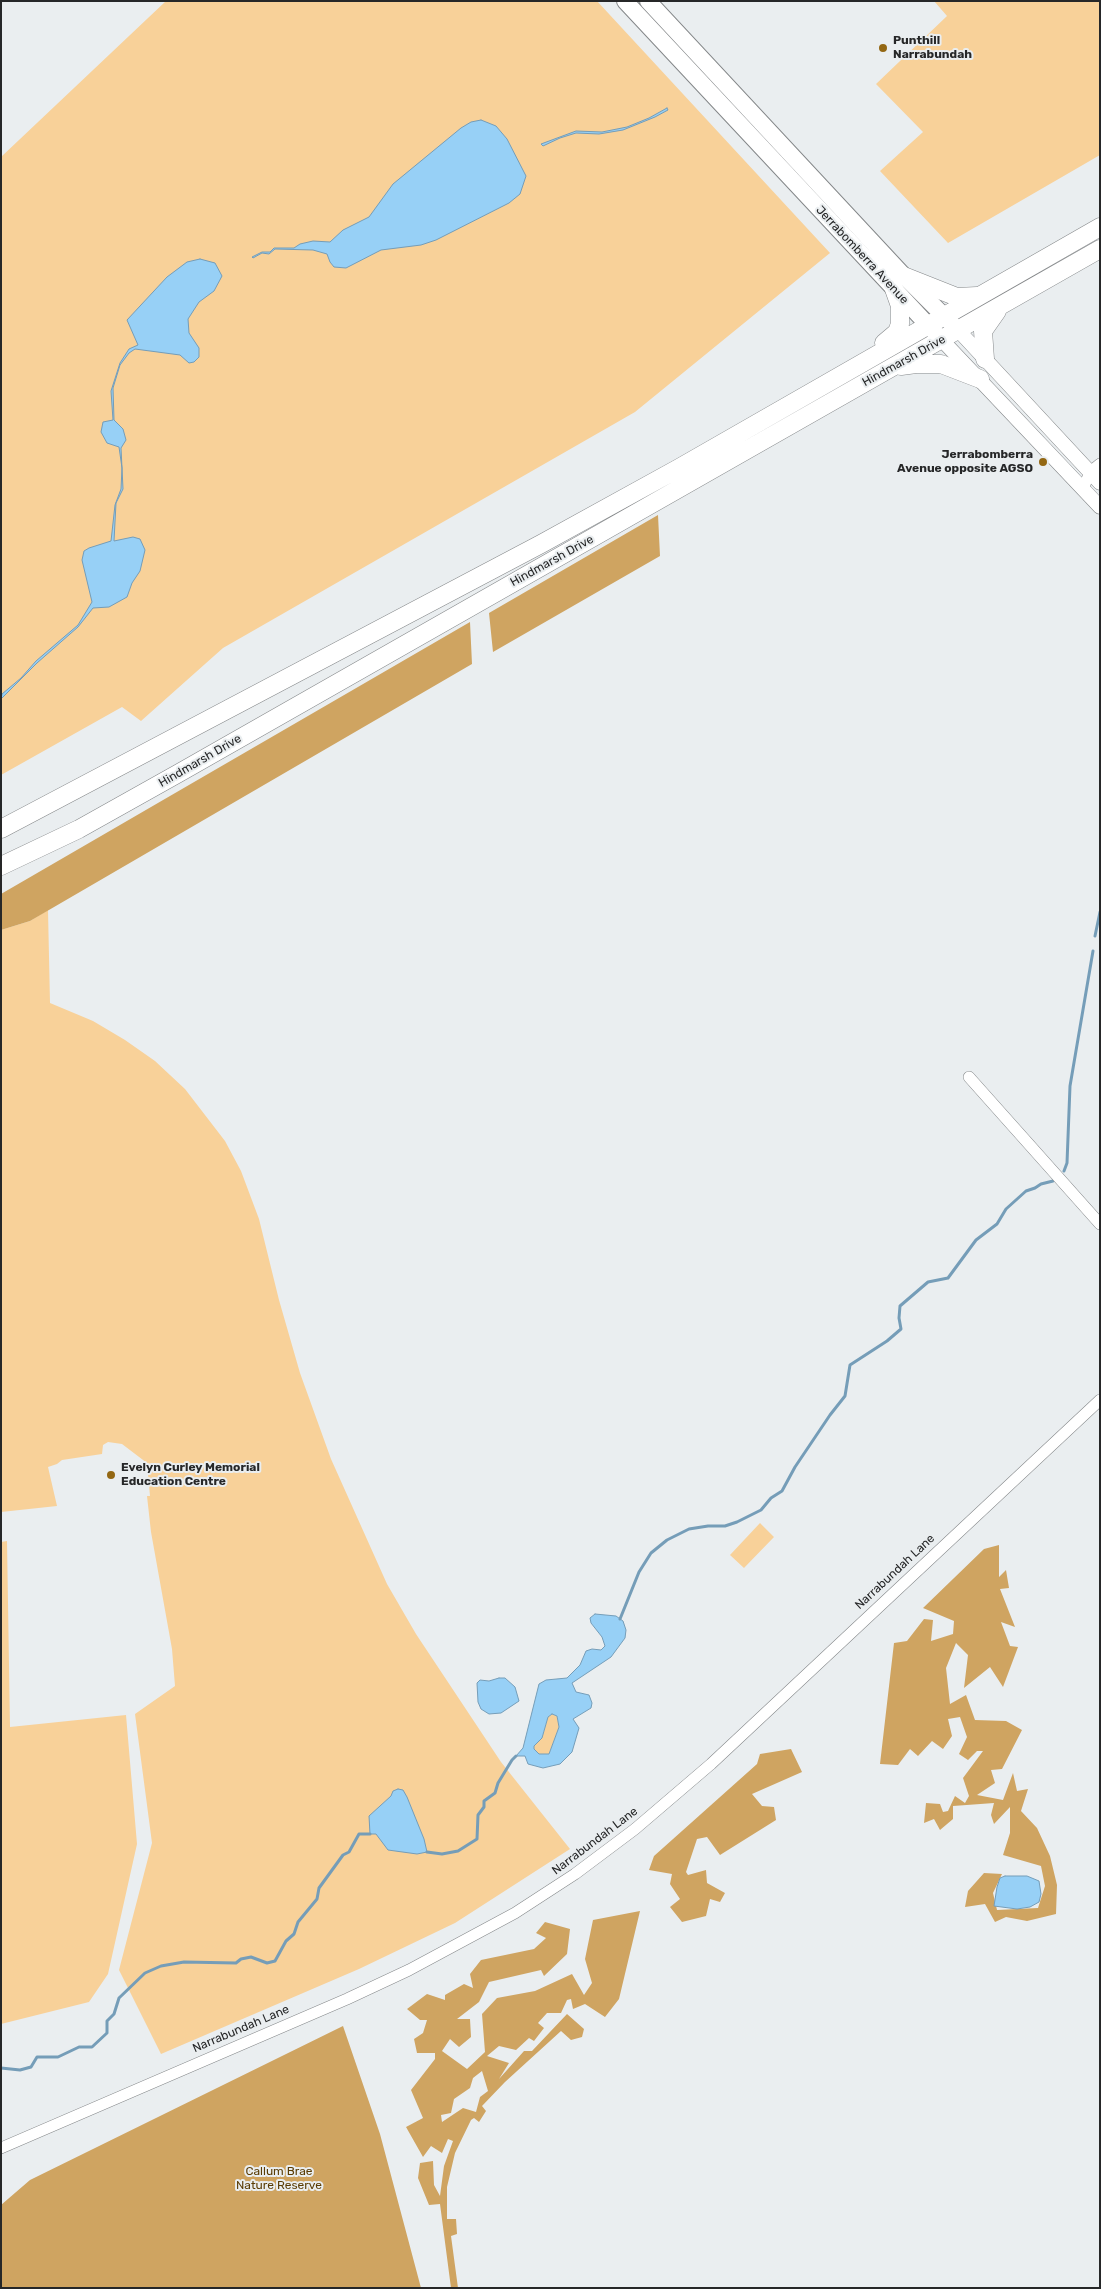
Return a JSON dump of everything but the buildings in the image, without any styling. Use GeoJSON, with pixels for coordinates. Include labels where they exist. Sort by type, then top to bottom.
{"type":"FeatureCollection","features":[{"type":"Feature","properties":{"kind":"main road","name":"Jerrabomberra Avenue"},"geometry":{"type":"LineString","coordinates":[[625,1],[744,128],[899,282],[944,315],[958,330]]}},
{"type":"Feature","properties":{"kind":"main road","name":"Jerrabomberra Avenue"},"geometry":{"type":"LineString","coordinates":[[648,1],[899,282],[928,325],[941,340]]}},
{"type":"Feature","properties":{"kind":"main road"},"geometry":{"type":"LineString","coordinates":[[719,100],[742,104],[744,128]]}},
{"type":"Feature","properties":{"kind":"main road","name":"Hindmarsh Drive"},"geometry":{"type":"LineString","coordinates":[[1,829],[468,583],[679,468],[1100,227]]}},
{"type":"Feature","properties":{"kind":"main road","name":"Hindmarsh Drive"},"geometry":{"type":"LineString","coordinates":[[1,866],[87,824],[692,483],[884,371],[1100,249]]}},
{"type":"Feature","properties":{"kind":"main road"},"geometry":{"type":"LineString","coordinates":[[835,378],[897,332],[901,313],[899,282],[957,297],[978,296]]}},
{"type":"Feature","properties":{"kind":"main road"},"geometry":{"type":"LineString","coordinates":[[985,359],[984,330],[1000,306]]}},
{"type":"Feature","properties":{"kind":"main road"},"geometry":{"type":"LineString","coordinates":[[884,371],[902,366],[931,363],[950,366],[980,378]]}},
{"type":"Feature","properties":{"kind":"main road"},"geometry":{"type":"LineString","coordinates":[[468,583],[480,602]]}},
{"type":"Feature","properties":{"kind":"street","name":"Jerrabomberra Avenue"},"geometry":{"type":"LineString","coordinates":[[958,330],[1098,476]]}},
{"type":"Feature","properties":{"kind":"street","name":"Jerrabomberra Avenue"},"geometry":{"type":"LineString","coordinates":[[941,340],[980,378],[1100,507]]}},
{"type":"Feature","properties":{"kind":"street"},"geometry":{"type":"LineString","coordinates":[[1083,489],[1098,476]]}},
{"type":"Feature","properties":{"kind":"street"},"geometry":{"type":"LineString","coordinates":[[969,1077],[1100,1224]]}},
{"type":"Feature","properties":{"kind":"street","name":"Narrabundah Lane"},"geometry":{"type":"LineString","coordinates":[[1,2148],[338,2003],[409,1970],[483,1932],[569,1878],[642,1824],[711,1764],[1100,1400]]}},
{"type":"Feature","properties":{"kind":"shaded area"},"geometry":{"type":"Polygon","coordinates":[[[166,1],[597,1],[830,253],[635,412],[223,648],[141,721],[122,707],[1,775],[1,157],[166,1]]]}},
{"type":"Feature","properties":{"kind":"shaded area"},"geometry":{"type":"Polygon","coordinates":[[[934,1],[1100,1],[1100,155],[948,243],[880,171],[923,132],[876,84],[947,16],[934,1]]]}},
{"type":"Feature","properties":{"kind":"shaded area"},"geometry":{"type":"Polygon","coordinates":[[[48,910],[50,1003],[93,1021],[155,1061],[185,1089],[225,1141],[241,1171],[259,1219],[279,1300],[300,1373],[331,1459],[387,1584],[416,1634],[501,1762],[570,1849],[455,1923],[359,1969],[161,2054],[119,1970],[152,1843],[135,1714],[175,1686],[172,1649],[151,1532],[147,1496],[150,1496],[147,1463],[122,1444],[108,1442],[103,1445],[102,1454],[62,1460],[48,1467],[57,1506],[1,1512],[1,930],[30,921],[48,910]]]}},
{"type":"Feature","properties":{"kind":"shaded area"},"geometry":{"type":"Polygon","coordinates":[[[760,1523],[774,1537],[744,1568],[730,1555],[760,1523]]]}},
{"type":"Feature","properties":{"kind":"shaded area"},"geometry":{"type":"Polygon","coordinates":[[[7,1541],[10,1727],[126,1715],[137,1844],[108,1974],[89,2002],[1,2024],[1,1542],[7,1541]]]}},
{"type":"Feature","properties":{"kind":"shaded area"},"geometry":{"type":"Polygon","coordinates":[[[552,1714],[557,1716],[559,1727],[549,1754],[539,1754],[534,1749],[534,1746],[542,1738],[548,1717],[552,1714]]]}},
{"type":"Feature","properties":{"kind":"green space"},"geometry":{"type":"Polygon","coordinates":[[[658,515],[660,556],[493,652],[489,613],[658,515]]]}},
{"type":"Feature","properties":{"kind":"green space"},"geometry":{"type":"Polygon","coordinates":[[[470,622],[472,664],[30,921],[1,930],[1,894],[470,622]]]}},
{"type":"Feature","properties":{"kind":"green space"},"geometry":{"type":"Polygon","coordinates":[[[999,1545],[999,1577],[1006,1570],[1009,1588],[1000,1589],[1015,1627],[1001,1622],[1010,1646],[1018,1647],[1003,1687],[990,1667],[964,1688],[968,1655],[956,1643],[946,1668],[950,1704],[966,1695],[975,1720],[1006,1721],[1022,1730],[1002,1769],[991,1770],[995,1783],[977,1795],[1003,1800],[1013,1773],[1017,1791],[1028,1789],[1021,1811],[1037,1828],[1050,1856],[1057,1885],[1056,1914],[1027,1921],[1006,1917],[995,1922],[985,1904],[965,1907],[968,1891],[984,1873],[1002,1874],[993,1893],[997,1910],[1038,1908],[1045,1886],[1041,1866],[1003,1855],[1010,1833],[1010,1807],[994,1824],[991,1815],[994,1803],[953,1806],[953,1819],[940,1830],[934,1819],[924,1823],[926,1803],[940,1804],[943,1812],[948,1811],[955,1796],[965,1803],[969,1796],[963,1778],[983,1751],[977,1751],[968,1760],[959,1754],[967,1737],[960,1717],[948,1719],[952,1736],[943,1749],[932,1741],[918,1756],[910,1749],[898,1765],[880,1764],[894,1643],[907,1641],[924,1619],[933,1620],[931,1641],[953,1634],[954,1621],[923,1608],[984,1549],[999,1545]]]}},
{"type":"Feature","properties":{"kind":"green space"},"geometry":{"type":"Polygon","coordinates":[[[791,1749],[802,1772],[752,1794],[762,1806],[774,1807],[776,1820],[720,1855],[707,1837],[697,1839],[686,1872],[688,1875],[706,1870],[707,1883],[725,1893],[720,1902],[710,1899],[706,1916],[682,1922],[670,1907],[680,1899],[670,1884],[672,1874],[649,1870],[654,1856],[757,1764],[760,1754],[791,1749]]]}},
{"type":"Feature","properties":{"kind":"green space"},"geometry":{"type":"Polygon","coordinates":[[[640,1911],[619,1999],[605,2017],[585,2004],[573,2009],[571,1999],[567,2000],[561,2013],[547,2013],[538,2023],[544,2028],[534,2041],[529,2038],[516,2050],[499,2046],[487,2056],[509,2063],[499,2079],[524,2051],[532,2051],[567,2014],[584,2029],[582,2037],[571,2040],[561,2031],[505,2082],[482,2106],[486,2111],[479,2122],[474,2118],[471,2120],[455,2153],[447,2187],[447,2219],[456,2219],[457,2234],[451,2236],[458,2288],[451,2288],[440,2204],[429,2205],[418,2178],[420,2163],[433,2161],[434,2185],[440,2196],[444,2166],[453,2141],[448,2139],[442,2153],[431,2146],[423,2157],[406,2127],[423,2118],[411,2090],[435,2059],[435,2053],[417,2053],[414,2039],[423,2033],[427,2020],[420,2020],[407,2009],[427,1994],[445,2000],[445,1995],[464,1984],[473,1988],[470,1974],[481,1960],[534,1949],[546,1938],[536,1933],[545,1922],[570,1929],[567,1954],[544,1976],[541,1970],[489,1982],[479,2002],[457,2019],[470,2019],[471,2037],[459,2047],[450,2039],[442,2051],[467,2069],[485,2052],[482,2014],[497,1998],[535,1991],[572,1974],[584,1995],[592,1983],[585,1959],[593,1920],[640,1911]],[[482,2071],[473,2078],[470,2088],[454,2099],[451,2113],[441,2115],[442,2122],[463,2108],[476,2112],[480,2097],[488,2091],[482,2071]]]}},
{"type":"Feature","properties":{"kind":"green space","name":"Callum Brae Nature Reserve"},"geometry":{"type":"Polygon","coordinates":[[[343,2026],[380,2134],[421,2288],[1,2288],[1,2205],[30,2180],[343,2026]]]}},
{"type":"Feature","properties":{"kind":"water"},"geometry":{"type":"Polygon","coordinates":[[[667,108],[668,110],[655,117],[623,130],[599,134],[576,133],[543,146],[541,144],[576,131],[602,132],[627,127],[667,108]]]}},
{"type":"Feature","properties":{"kind":"water"},"geometry":{"type":"Polygon","coordinates":[[[481,120],[496,126],[507,139],[526,176],[520,194],[509,203],[436,240],[421,245],[381,250],[346,268],[334,267],[327,254],[313,250],[275,249],[269,254],[262,253],[252,257],[262,252],[270,252],[274,248],[294,248],[300,244],[313,241],[330,242],[343,230],[369,217],[393,184],[461,128],[471,122],[481,120]]]}},
{"type":"Feature","properties":{"kind":"water"},"geometry":{"type":"Polygon","coordinates":[[[200,259],[215,263],[222,276],[214,291],[199,302],[188,319],[189,333],[199,348],[199,357],[194,362],[189,363],[180,355],[135,349],[129,353],[120,365],[113,388],[114,420],[123,429],[126,440],[121,448],[122,468],[119,447],[107,443],[101,432],[103,422],[113,420],[111,391],[120,363],[129,349],[138,345],[127,320],[167,277],[187,262],[200,259]]]}},
{"type":"Feature","properties":{"kind":"water"},"geometry":{"type":"Polygon","coordinates":[[[122,468],[123,489],[116,503],[114,541],[133,537],[140,539],[145,550],[140,571],[132,583],[127,597],[109,607],[93,608],[78,627],[37,663],[1,699],[2,694],[21,678],[36,661],[78,625],[92,602],[82,560],[84,551],[111,541],[115,505],[121,489],[122,468]]]}},
{"type":"Feature","properties":{"kind":"water"},"geometry":{"type":"Polygon","coordinates":[[[595,1614],[616,1616],[623,1621],[626,1630],[625,1638],[611,1657],[572,1683],[576,1692],[589,1695],[592,1703],[591,1708],[573,1719],[579,1728],[572,1752],[560,1764],[543,1768],[528,1764],[525,1756],[516,1756],[523,1748],[539,1684],[546,1680],[567,1678],[580,1665],[586,1651],[592,1649],[601,1650],[605,1646],[602,1637],[591,1623],[590,1618],[595,1614]],[[552,1714],[548,1717],[542,1738],[534,1746],[534,1749],[539,1754],[549,1754],[559,1727],[557,1716],[552,1714]]]}},
{"type":"Feature","properties":{"kind":"water"},"geometry":{"type":"Polygon","coordinates":[[[505,1678],[515,1687],[519,1701],[501,1713],[489,1714],[481,1709],[478,1702],[477,1683],[480,1680],[489,1681],[505,1678]]]}},
{"type":"Feature","properties":{"kind":"water"},"geometry":{"type":"Polygon","coordinates":[[[403,1790],[407,1797],[424,1839],[427,1852],[417,1854],[388,1850],[376,1834],[370,1834],[369,1816],[391,1796],[393,1791],[403,1790]]]}},
{"type":"Feature","properties":{"kind":"water"},"geometry":{"type":"Polygon","coordinates":[[[1005,1876],[1027,1876],[1039,1881],[1041,1894],[1039,1902],[1030,1907],[1017,1909],[994,1906],[1000,1878],[1005,1876]]]}},
{"type":"Feature","properties":{"kind":"waterway"},"geometry":{"type":"LineString","coordinates":[[1095,936],[1100,912]]}},
{"type":"Feature","properties":{"kind":"waterway"},"geometry":{"type":"LineString","coordinates":[[1064,1171],[1067,1163],[1070,1086],[1093,951]]}},
{"type":"Feature","properties":{"kind":"waterway"},"geometry":{"type":"LineString","coordinates":[[620,1619],[639,1572],[651,1553],[667,1540],[689,1529],[725,1526],[737,1522],[761,1510],[771,1498],[782,1491],[795,1467],[845,1396],[850,1365],[887,1341],[901,1329],[899,1318],[900,1306],[928,1282],[948,1278],[976,1240],[997,1224],[1006,1209],[1026,1191],[1053,1181]]}},
{"type":"Feature","properties":{"kind":"waterway"},"geometry":{"type":"LineString","coordinates":[[427,1852],[442,1854],[458,1851],[477,1839],[478,1815],[484,1807],[484,1801],[495,1793],[498,1783],[516,1756]]}},
{"type":"Feature","properties":{"kind":"waterway"},"geometry":{"type":"LineString","coordinates":[[1,2068],[20,2070],[31,2067],[37,2057],[58,2057],[79,2047],[92,2047],[107,2033],[107,2021],[114,2014],[119,1998],[145,1973],[161,1966],[184,1962],[236,1963],[241,1959],[251,1957],[267,1963],[275,1961],[286,1941],[294,1934],[298,1922],[317,1899],[319,1888],[343,1855],[349,1852],[359,1834],[370,1834]]}},
{"type":"Feature","properties":{"kind":"place","name":"Punthill Narrabundah"},"geometry":{"type":"Point","coordinates":[883,48]}},
{"type":"Feature","properties":{"kind":"place","name":"Jerrabomberra Avenue opposite AGSO"},"geometry":{"type":"Point","coordinates":[1043,462]}},
{"type":"Feature","properties":{"kind":"place","name":"Evelyn Curley Memorial Education Centre"},"geometry":{"type":"Point","coordinates":[111,1475]}}]}
